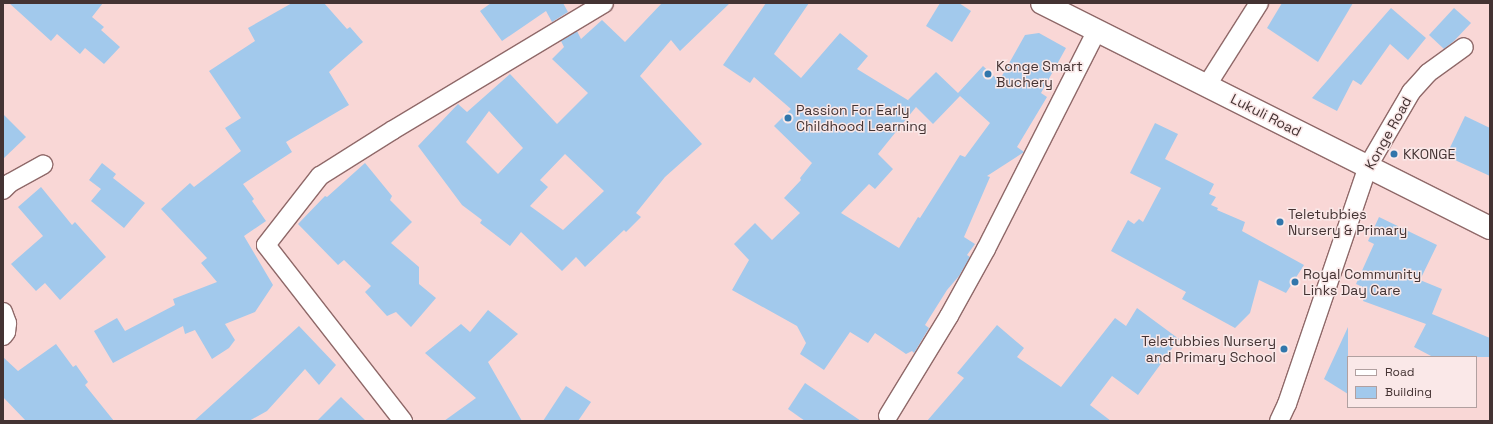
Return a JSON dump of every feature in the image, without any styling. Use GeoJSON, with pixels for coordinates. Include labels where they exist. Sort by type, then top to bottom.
{"type":"FeatureCollection","features":[{"type":"Feature","properties":{"kind":"street"},"geometry":{"type":"LineString","coordinates":[[403,421],[266,245],[320,176],[604,3]]}},
{"type":"Feature","properties":{"kind":"street","name":"Lukuli Road"},"geometry":{"type":"LineString","coordinates":[[1042,3],[1490,228]]}},
{"type":"Feature","properties":{"kind":"street"},"geometry":{"type":"LineString","coordinates":[[1207,85],[1259,3]]}},
{"type":"Feature","properties":{"kind":"street"},"geometry":{"type":"LineString","coordinates":[[888,416],[986,249],[1097,30]]}},
{"type":"Feature","properties":{"kind":"street","name":"Konge Road"},"geometry":{"type":"LineString","coordinates":[[1279,421],[1368,166],[1411,92],[1428,73],[1464,47]]}},
{"type":"Feature","properties":{"kind":"street"},"geometry":{"type":"LineString","coordinates":[[3,190],[10,182],[42,165]]}},
{"type":"Feature","properties":{"kind":"street"},"geometry":{"type":"LineString","coordinates":[[3,312],[7,323],[6,332],[3,336]]}},
{"type":"Feature","properties":{"kind":"building"},"geometry":{"type":"Polygon","coordinates":[[[9,3],[103,3],[92,17],[104,27],[101,30],[120,47],[104,64],[85,48],[80,54],[57,34],[51,41],[9,3]]]}},
{"type":"Feature","properties":{"kind":"building"},"geometry":{"type":"Polygon","coordinates":[[[292,3],[324,3],[347,29],[350,27],[363,42],[329,72],[349,105],[286,142],[292,152],[243,184],[254,199],[252,201],[266,221],[244,236],[273,285],[255,312],[225,324],[235,340],[229,348],[212,359],[195,330],[185,334],[183,326],[113,363],[94,331],[117,318],[125,331],[175,305],[173,299],[217,282],[201,263],[207,258],[161,209],[190,183],[194,187],[241,151],[225,128],[241,118],[209,71],[255,41],[248,28],[292,3]]]}},
{"type":"Feature","properties":{"kind":"building"},"geometry":{"type":"Polygon","coordinates":[[[491,3],[563,3],[568,12],[552,22],[546,11],[502,41],[480,11],[491,3]]]}},
{"type":"Feature","properties":{"kind":"building"},"geometry":{"type":"Polygon","coordinates":[[[662,3],[730,3],[680,51],[671,40],[640,76],[702,144],[665,177],[636,213],[641,217],[626,232],[624,230],[585,267],[576,257],[562,271],[521,232],[510,246],[480,223],[482,220],[462,205],[418,146],[458,104],[467,112],[510,74],[557,124],[588,93],[552,59],[564,47],[561,41],[577,31],[581,39],[602,20],[625,42],[662,3]],[[489,111],[466,142],[498,174],[523,148],[489,111]],[[565,154],[540,180],[548,187],[530,206],[563,230],[604,191],[565,154]]]}},
{"type":"Feature","properties":{"kind":"building"},"geometry":{"type":"Polygon","coordinates":[[[766,3],[809,3],[774,54],[801,78],[840,33],[868,56],[857,69],[911,102],[908,100],[936,72],[958,93],[983,66],[999,81],[1025,35],[1039,33],[1066,48],[1041,93],[1047,97],[1017,147],[1024,152],[987,176],[990,177],[964,237],[975,244],[967,255],[970,257],[959,276],[947,290],[925,325],[929,328],[914,353],[912,351],[906,354],[875,333],[868,343],[850,332],[824,370],[800,354],[806,343],[797,326],[732,290],[749,260],[734,244],[755,223],[772,240],[800,213],[784,198],[801,180],[800,178],[812,163],[774,126],[791,109],[754,77],[750,83],[723,65],[766,3]],[[960,96],[933,124],[916,107],[878,154],[893,169],[875,189],[869,184],[841,213],[899,248],[960,155],[965,157],[990,123],[960,96]]]}},
{"type":"Feature","properties":{"kind":"building"},"geometry":{"type":"Polygon","coordinates":[[[940,3],[959,3],[971,11],[952,42],[926,26],[940,3]]]}},
{"type":"Feature","properties":{"kind":"building"},"geometry":{"type":"Polygon","coordinates":[[[1282,3],[1353,3],[1318,62],[1267,28],[1282,3]]]}},
{"type":"Feature","properties":{"kind":"building"},"geometry":{"type":"Polygon","coordinates":[[[1391,8],[1426,38],[1408,60],[1390,44],[1361,85],[1353,80],[1337,111],[1312,98],[1391,8]]]}},
{"type":"Feature","properties":{"kind":"building"},"geometry":{"type":"Polygon","coordinates":[[[1454,8],[1471,23],[1444,49],[1429,35],[1454,8]]]}},
{"type":"Feature","properties":{"kind":"building"},"geometry":{"type":"Polygon","coordinates":[[[3,114],[26,137],[3,159],[3,114]]]}},
{"type":"Feature","properties":{"kind":"building"},"geometry":{"type":"Polygon","coordinates":[[[1465,116],[1490,128],[1490,176],[1446,156],[1465,116]]]}},
{"type":"Feature","properties":{"kind":"building"},"geometry":{"type":"Polygon","coordinates":[[[1155,123],[1178,134],[1165,159],[1214,184],[1209,194],[1216,197],[1211,205],[1218,208],[1217,210],[1245,222],[1242,231],[1304,265],[1286,293],[1259,280],[1250,313],[1235,328],[1182,299],[1186,292],[1111,251],[1128,220],[1134,224],[1139,219],[1143,222],[1161,188],[1130,173],[1155,123]]]}},
{"type":"Feature","properties":{"kind":"building"},"geometry":{"type":"Polygon","coordinates":[[[102,163],[116,174],[113,178],[145,203],[124,228],[91,201],[101,189],[89,180],[102,163]]]}},
{"type":"Feature","properties":{"kind":"building"},"geometry":{"type":"Polygon","coordinates":[[[365,163],[392,196],[390,200],[412,222],[391,243],[419,267],[419,284],[436,298],[411,327],[396,312],[387,316],[365,292],[371,286],[344,260],[338,265],[298,224],[325,196],[327,197],[365,163]]]}},
{"type":"Feature","properties":{"kind":"building"},"geometry":{"type":"Polygon","coordinates":[[[41,187],[72,225],[75,222],[106,257],[60,300],[45,283],[36,291],[11,264],[43,236],[18,207],[41,187]]]}},
{"type":"Feature","properties":{"kind":"building"},"geometry":{"type":"Polygon","coordinates":[[[1379,217],[1437,245],[1420,280],[1442,289],[1432,314],[1490,338],[1490,357],[1431,356],[1414,347],[1426,324],[1363,301],[1367,289],[1356,284],[1374,244],[1368,241],[1379,217]]]}},
{"type":"Feature","properties":{"kind":"building"},"geometry":{"type":"Polygon","coordinates":[[[1137,308],[1179,339],[1138,395],[1112,376],[1090,405],[1111,421],[927,421],[964,378],[957,373],[997,325],[1024,348],[1017,357],[1061,387],[1115,318],[1126,326],[1137,308]]]}},
{"type":"Feature","properties":{"kind":"building"},"geometry":{"type":"Polygon","coordinates":[[[488,310],[518,334],[488,362],[522,421],[444,421],[476,398],[425,353],[461,324],[470,332],[488,310]]]}},
{"type":"Feature","properties":{"kind":"building"},"geometry":{"type":"Polygon","coordinates":[[[299,326],[336,365],[319,385],[305,369],[267,411],[249,421],[194,421],[299,326]]]}},
{"type":"Feature","properties":{"kind":"building"},"geometry":{"type":"Polygon","coordinates":[[[1348,327],[1347,393],[1324,379],[1348,327]]]}},
{"type":"Feature","properties":{"kind":"building"},"geometry":{"type":"Polygon","coordinates":[[[56,344],[73,367],[76,365],[88,382],[85,385],[114,421],[26,421],[3,397],[3,357],[18,371],[56,344]]]}},
{"type":"Feature","properties":{"kind":"building"},"geometry":{"type":"Polygon","coordinates":[[[805,383],[861,421],[805,421],[788,409],[805,383]]]}},
{"type":"Feature","properties":{"kind":"building"},"geometry":{"type":"Polygon","coordinates":[[[566,386],[591,402],[578,421],[543,421],[566,386]]]}},
{"type":"Feature","properties":{"kind":"building"},"geometry":{"type":"Polygon","coordinates":[[[341,397],[366,421],[317,421],[341,397]]]}},
{"type":"Feature","properties":{"kind":"place","name":"Konge Smart Buchery"},"geometry":{"type":"Point","coordinates":[988,74]}},
{"type":"Feature","properties":{"kind":"place","name":"Passion For Early Childhood Learning"},"geometry":{"type":"Point","coordinates":[788,118]}},
{"type":"Feature","properties":{"kind":"place","name":"KKONGE"},"geometry":{"type":"Point","coordinates":[1394,154]}},
{"type":"Feature","properties":{"kind":"place","name":"Teletubbies Nursery & Primary"},"geometry":{"type":"Point","coordinates":[1280,222]}},
{"type":"Feature","properties":{"kind":"place","name":"Royal Community Links Day Care"},"geometry":{"type":"Point","coordinates":[1295,282]}},
{"type":"Feature","properties":{"kind":"place","name":"Teletubbies Nursery and Primary School"},"geometry":{"type":"Point","coordinates":[1284,349]}}]}
